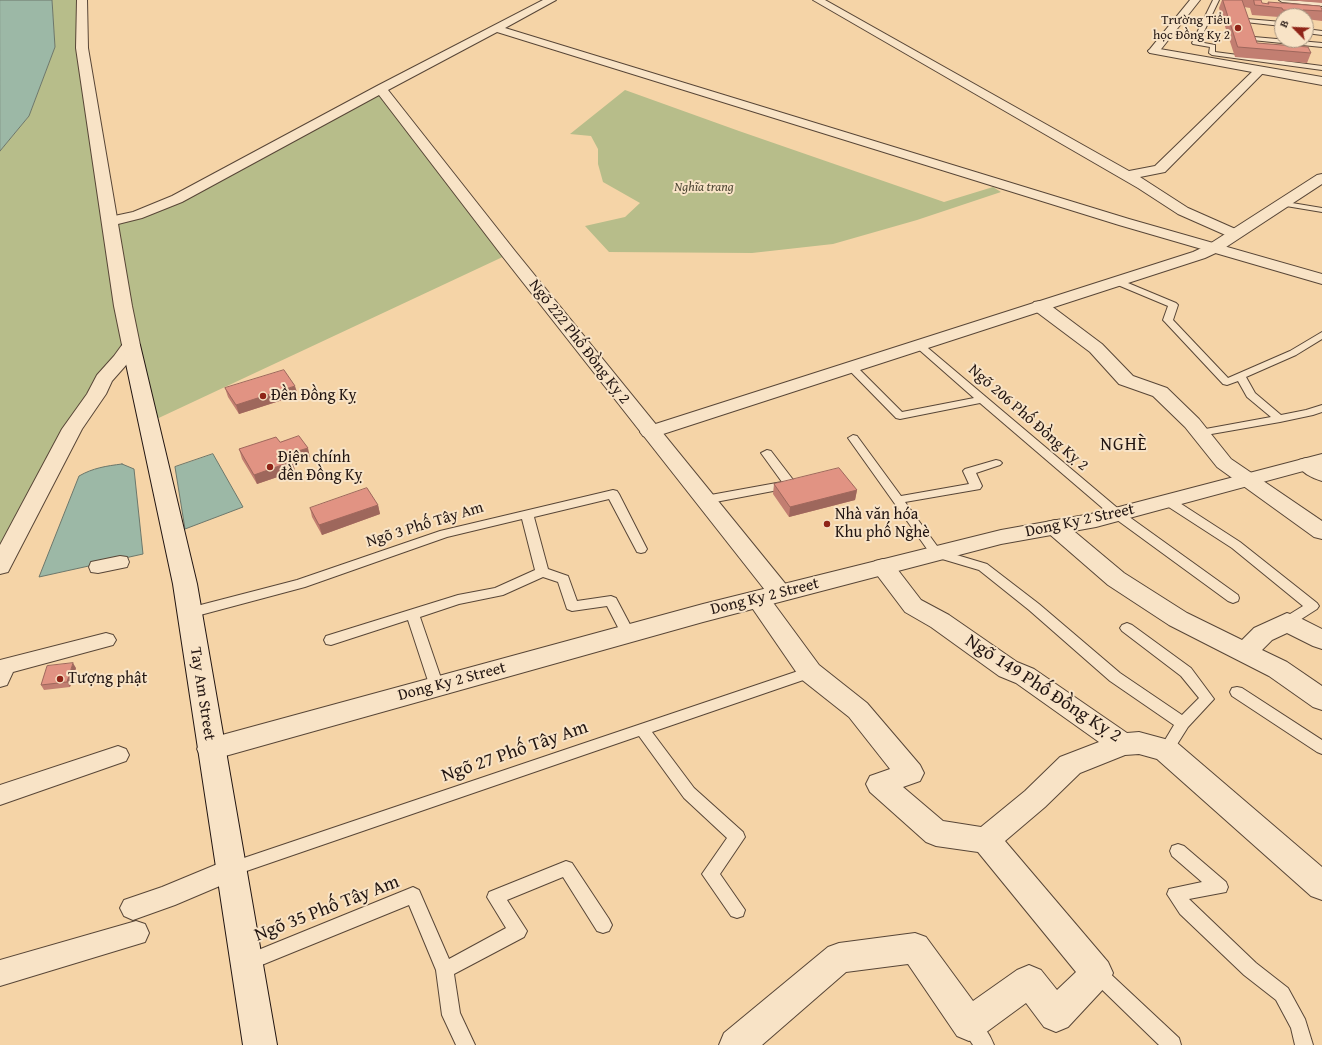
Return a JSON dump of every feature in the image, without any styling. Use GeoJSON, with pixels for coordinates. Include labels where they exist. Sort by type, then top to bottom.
{"type":"FeatureCollection","features":[{"type":"Feature","properties":{"kind":"street","name":"Tay Am Street"},"geometry":{"type":"LineString","coordinates":[[82,0],[82,48],[123,306],[184,584],[260,1045]]}},
{"type":"Feature","properties":{"kind":"street"},"geometry":{"type":"LineString","coordinates":[[110,221],[137,215],[168,204],[381,89],[551,0]]}},
{"type":"Feature","properties":{"kind":"street"},"geometry":{"type":"LineString","coordinates":[[818,0],[1127,176],[1183,211],[1235,234]]}},
{"type":"Feature","properties":{"kind":"street"},"geometry":{"type":"LineString","coordinates":[[1195,0],[1154,51],[1322,80]]}},
{"type":"Feature","properties":{"kind":"street"},"geometry":{"type":"LineString","coordinates":[[497,29],[1214,248],[1322,279]]}},
{"type":"Feature","properties":{"kind":"street"},"geometry":{"type":"LineString","coordinates":[[1127,176],[1160,169],[1260,70]]}},
{"type":"Feature","properties":{"kind":"street","name":"Ngõ 222 Phố Đồng Kỵ 2"},"geometry":{"type":"LineString","coordinates":[[381,89],[509,254],[705,500],[769,596],[810,672],[858,710],[910,773],[880,784],[936,833],[986,840]]}},
{"type":"Feature","properties":{"kind":"street"},"geometry":{"type":"LineString","coordinates":[[650,432],[1214,248],[1322,178]]}},
{"type":"Feature","properties":{"kind":"street"},"geometry":{"type":"LineString","coordinates":[[1040,306],[1096,348],[1126,380],[1160,392],[1192,423],[1224,463],[1246,480],[1322,532]]}},
{"type":"Feature","properties":{"kind":"street"},"geometry":{"type":"LineString","coordinates":[[0,566],[72,429],[104,379],[121,360],[131,345]]}},
{"type":"Feature","properties":{"kind":"street","name":"Dong Ky 2 Street"},"geometry":{"type":"LineString","coordinates":[[211,750],[628,634],[936,553],[1001,537],[1096,520],[1246,480],[1317,466]]}},
{"type":"Feature","properties":{"kind":"street"},"geometry":{"type":"LineString","coordinates":[[1055,527],[1116,579],[1191,627],[1278,669],[1322,700]]}},
{"type":"Feature","properties":{"kind":"street"},"geometry":{"type":"LineString","coordinates":[[98,567],[120,562]]}},
{"type":"Feature","properties":{"kind":"street","name":"Ngõ 149 Phố Đồng Kỵ 2"},"geometry":{"type":"LineString","coordinates":[[883,567],[913,606],[940,621],[1008,669],[1025,676],[1123,744],[1139,743],[1166,750],[1322,886]]}},
{"type":"Feature","properties":{"kind":"street"},"geometry":{"type":"LineString","coordinates":[[1244,653],[1263,634],[1287,622],[1322,640]]}},
{"type":"Feature","properties":{"kind":"street"},"geometry":{"type":"LineString","coordinates":[[0,679],[5,666],[106,640]]}},
{"type":"Feature","properties":{"kind":"street"},"geometry":{"type":"LineString","coordinates":[[739,1044],[839,958],[916,948],[977,1035],[1029,981],[1056,1015],[1097,974],[986,840],[1035,799],[1070,765],[1123,744]]}},
{"type":"Feature","properties":{"kind":"street"},"geometry":{"type":"LineString","coordinates":[[0,795],[118,755]]}},
{"type":"Feature","properties":{"kind":"street"},"geometry":{"type":"LineString","coordinates":[[0,973],[134,920],[166,896],[232,869]]}},
{"type":"Feature","properties":{"kind":"lane"},"geometry":{"type":"LineString","coordinates":[[1216,0],[1195,43],[1213,46],[1212,53],[1322,68]]}},
{"type":"Feature","properties":{"kind":"lane"},"geometry":{"type":"LineString","coordinates":[[1282,0],[1322,4]]}},
{"type":"Feature","properties":{"kind":"lane"},"geometry":{"type":"LineString","coordinates":[[1274,24],[1248,24],[1274,28]]}},
{"type":"Feature","properties":{"kind":"lane"},"geometry":{"type":"LineString","coordinates":[[1254,39],[1322,45]]}},
{"type":"Feature","properties":{"kind":"lane"},"geometry":{"type":"LineString","coordinates":[[1256,46],[1322,52]]}},
{"type":"Feature","properties":{"kind":"lane"},"geometry":{"type":"LineString","coordinates":[[1283,203],[1322,210]]}},
{"type":"Feature","properties":{"kind":"lane"},"geometry":{"type":"LineString","coordinates":[[1116,281],[1173,305],[1168,320],[1227,382],[1293,353],[1322,335]]}},
{"type":"Feature","properties":{"kind":"lane","name":"Ngõ 206 Phố Đồng Kỵ 2"},"geometry":{"type":"LineString","coordinates":[[919,345],[1117,514],[1233,598]]}},
{"type":"Feature","properties":{"kind":"lane"},"geometry":{"type":"LineString","coordinates":[[851,367],[900,416],[983,399]]}},
{"type":"Feature","properties":{"kind":"lane"},"geometry":{"type":"LineString","coordinates":[[1240,376],[1251,394],[1280,419]]}},
{"type":"Feature","properties":{"kind":"lane"},"geometry":{"type":"LineString","coordinates":[[1200,433],[1309,414],[1322,408]]}},
{"type":"Feature","properties":{"kind":"lane"},"geometry":{"type":"LineString","coordinates":[[853,438],[936,553],[983,567],[1034,607],[1115,677],[1183,723]]}},
{"type":"Feature","properties":{"kind":"lane"},"geometry":{"type":"LineString","coordinates":[[705,500],[790,484],[767,453]]}},
{"type":"Feature","properties":{"kind":"lane"},"geometry":{"type":"LineString","coordinates":[[897,500],[976,486],[969,471],[996,463]]}},
{"type":"Feature","properties":{"kind":"lane","name":"Ngõ 3 Phố Tây Am"},"geometry":{"type":"LineString","coordinates":[[189,613],[300,584],[444,534],[613,494],[641,549]]}},
{"type":"Feature","properties":{"kind":"lane"},"geometry":{"type":"LineString","coordinates":[[1168,501],[1236,545],[1312,606],[1287,622]]}},
{"type":"Feature","properties":{"kind":"lane"},"geometry":{"type":"LineString","coordinates":[[527,514],[542,572]]}},
{"type":"Feature","properties":{"kind":"lane"},"geometry":{"type":"LineString","coordinates":[[331,640],[458,600],[498,592],[542,572],[564,579],[572,606],[611,601],[628,634]]}},
{"type":"Feature","properties":{"kind":"lane"},"geometry":{"type":"LineString","coordinates":[[413,614],[437,687]]}},
{"type":"Feature","properties":{"kind":"lane"},"geometry":{"type":"LineString","coordinates":[[1127,628],[1186,672],[1207,698],[1183,723],[1166,750]]}},
{"type":"Feature","properties":{"kind":"lane","name":"Ngõ 27 Phố Tây Am"},"geometry":{"type":"LineString","coordinates":[[232,869],[810,672]]}},
{"type":"Feature","properties":{"kind":"lane"},"geometry":{"type":"LineString","coordinates":[[1238,692],[1322,748]]}},
{"type":"Feature","properties":{"kind":"lane"},"geometry":{"type":"LineString","coordinates":[[642,730],[688,793],[737,837],[710,874],[737,910]]}},
{"type":"Feature","properties":{"kind":"lane"},"geometry":{"type":"LineString","coordinates":[[1178,851],[1220,887],[1174,894],[1186,909],[1250,969],[1282,994],[1299,1024],[1304,1045]]}},
{"type":"Feature","properties":{"kind":"lane"},"geometry":{"type":"LineString","coordinates":[[466,1045],[451,1015],[445,970],[518,932],[495,897],[566,868],[603,924]]}},
{"type":"Feature","properties":{"kind":"lane","name":"Ngõ 35 Phố Tây Am"},"geometry":{"type":"LineString","coordinates":[[246,963],[413,896],[445,970]]}},
{"type":"Feature","properties":{"kind":"lane"},"geometry":{"type":"LineString","coordinates":[[1097,974],[1172,1045]]}},
{"type":"Feature","properties":{"kind":"green space"},"geometry":{"type":"Polygon","coordinates":[[[52,0],[82,0],[82,48],[110,221],[137,215],[381,89],[509,254],[148,423],[131,346],[0,566],[0,151],[29,116],[55,47],[52,0]]]}},
{"type":"Feature","properties":{"kind":"green space","name":"Nghĩa trang"},"geometry":{"type":"Polygon","coordinates":[[[625,90],[944,202],[993,187],[1001,192],[917,220],[833,244],[752,253],[609,252],[585,226],[625,217],[640,203],[603,182],[598,164],[598,149],[591,136],[570,134],[625,90]]]}},
{"type":"Feature","properties":{"kind":"shaded area"},"geometry":{"type":"Polygon","coordinates":[[[0,0],[52,0],[55,47],[29,116],[0,151],[0,0]]]}},
{"type":"Feature","properties":{"kind":"shaded area"},"geometry":{"type":"Polygon","coordinates":[[[213,454],[243,507],[185,529],[175,467],[213,454]]]}},
{"type":"Feature","properties":{"kind":"shaded area"},"geometry":{"type":"Polygon","coordinates":[[[122,464],[134,469],[143,554],[39,577],[79,476],[89,471],[122,464]]]}},
{"type":"Feature","properties":{"kind":"building"},"geometry":{"type":"Polygon","coordinates":[[[1223,0],[1242,0],[1257,43],[1274,44],[1274,48],[1308,48],[1311,53],[1238,47],[1223,0]]]}},
{"type":"Feature","properties":{"kind":"building"},"geometry":{"type":"Polygon","coordinates":[[[1254,0],[1261,0],[1262,3],[1269,4],[1268,2],[1320,6],[1322,11],[1314,11],[1314,8],[1282,8],[1255,5],[1254,0]]]}},
{"type":"Feature","properties":{"kind":"building"},"geometry":{"type":"Polygon","coordinates":[[[284,370],[295,386],[236,405],[225,388],[284,370]]]}},
{"type":"Feature","properties":{"kind":"building"},"geometry":{"type":"Polygon","coordinates":[[[299,436],[308,448],[288,454],[293,461],[254,475],[239,449],[276,437],[280,442],[299,436]]]}},
{"type":"Feature","properties":{"kind":"building"},"geometry":{"type":"Polygon","coordinates":[[[839,468],[857,490],[790,507],[774,484],[839,468]]]}},
{"type":"Feature","properties":{"kind":"building"},"geometry":{"type":"Polygon","coordinates":[[[367,488],[378,505],[319,525],[310,508],[367,488]]]}},
{"type":"Feature","properties":{"kind":"building"},"geometry":{"type":"Polygon","coordinates":[[[73,663],[67,682],[41,685],[47,666],[73,663]]]}},
{"type":"Feature","properties":{"kind":"place","name":"Trường Tiểu học Đồng Kỵ 2"},"geometry":{"type":"Point","coordinates":[1238,28]}},
{"type":"Feature","properties":{"kind":"place","name":"Đền Đồng Kỵ"},"geometry":{"type":"Point","coordinates":[263,396]}},
{"type":"Feature","properties":{"kind":"place","name":"Điện chính đền Đồng Kỵ"},"geometry":{"type":"Point","coordinates":[270,467]}},
{"type":"Feature","properties":{"kind":"place","name":"Nhà văn hóa Khu phố Nghè"},"geometry":{"type":"Point","coordinates":[827,524]}},
{"type":"Feature","properties":{"kind":"place","name":"Tượng phật"},"geometry":{"type":"Point","coordinates":[60,679]}},
{"type":"Feature","properties":{"kind":"district","name":"NGHÈ"},"geometry":{"type":"Point","coordinates":[1124,445]}}]}
